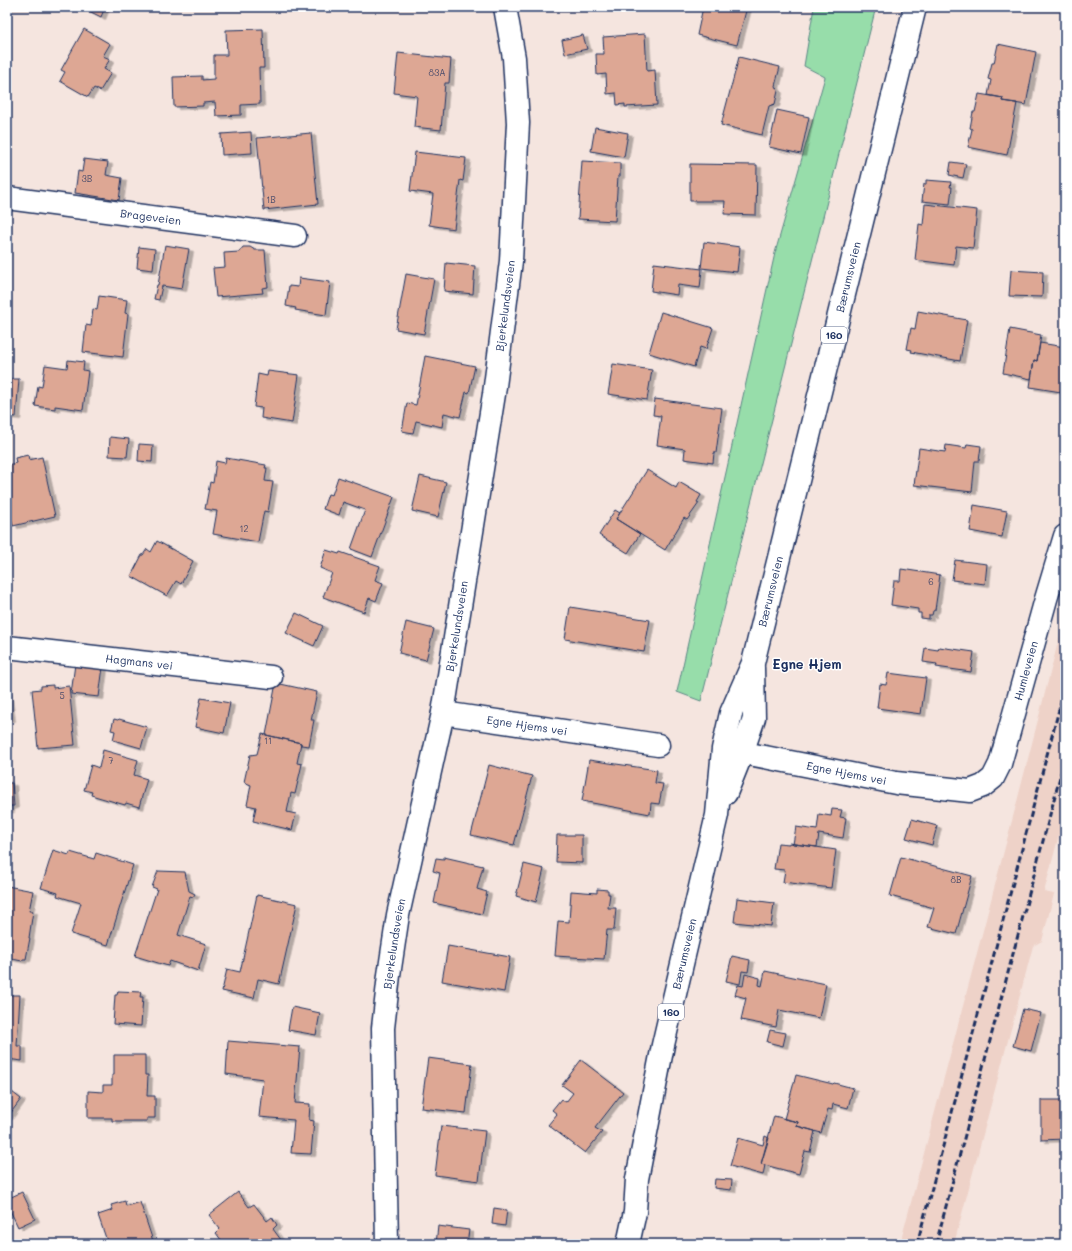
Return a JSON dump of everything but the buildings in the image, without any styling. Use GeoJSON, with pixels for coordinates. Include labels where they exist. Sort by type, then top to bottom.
{"type":"FeatureCollection","features":[{"type":"Feature","properties":{"kind":"street","name":"Bjerkelundsveien"},"geometry":{"type":"LineString","coordinates":[[388,1244],[383,1028],[389,975],[398,915],[443,713],[494,394],[511,261],[518,123],[514,58],[505,7]]}},
{"type":"Feature","properties":{"kind":"street","name":"Bærumsveien"},"geometry":{"type":"LineString","coordinates":[[628,1244],[635,1212],[637,1179],[663,1045],[732,751],[754,718],[753,663],[915,7]]}},
{"type":"Feature","properties":{"kind":"street","name":"Brageveien"},"geometry":{"type":"LineString","coordinates":[[7,198],[295,236]]}},
{"type":"Feature","properties":{"kind":"street","name":"Humleveien"},"geometry":{"type":"LineString","coordinates":[[970,791],[983,786],[993,778],[1000,764],[1065,536]]}},
{"type":"Feature","properties":{"kind":"street","name":"Hagmans vei"},"geometry":{"type":"LineString","coordinates":[[7,647],[271,676]]}},
{"type":"Feature","properties":{"kind":"street","name":"Egne Hjems vei"},"geometry":{"type":"LineString","coordinates":[[443,713],[658,745]]}},
{"type":"Feature","properties":{"kind":"street","name":"Egne Hjems vei"},"geometry":{"type":"LineString","coordinates":[[732,751],[896,782],[970,791]]}},
{"type":"Feature","properties":{"kind":"street","name":"Bærumsveien"},"geometry":{"type":"LineString","coordinates":[[635,1212],[645,1244]]}},
{"type":"Feature","properties":{"kind":"shaded area"},"geometry":{"type":"Polygon","coordinates":[[[1065,615],[1065,812],[1044,892],[1054,894],[1042,941],[1033,946],[954,1244],[900,1244],[1013,817],[1065,615]]]}},
{"type":"Feature","properties":{"kind":"green space"},"geometry":{"type":"Polygon","coordinates":[[[814,7],[876,7],[701,701],[677,692],[775,253],[825,77],[804,66],[814,7]]]}},
{"type":"Feature","properties":{"kind":"railway"},"geometry":{"type":"LineString","coordinates":[[917,1244],[1065,687]]}},
{"type":"Feature","properties":{"kind":"railway"},"geometry":{"type":"LineString","coordinates":[[936,1244],[1065,758]]}},
{"type":"Feature","properties":{"kind":"district","name":"Egne Hjem"},"geometry":{"type":"Point","coordinates":[807,664]}}]}
